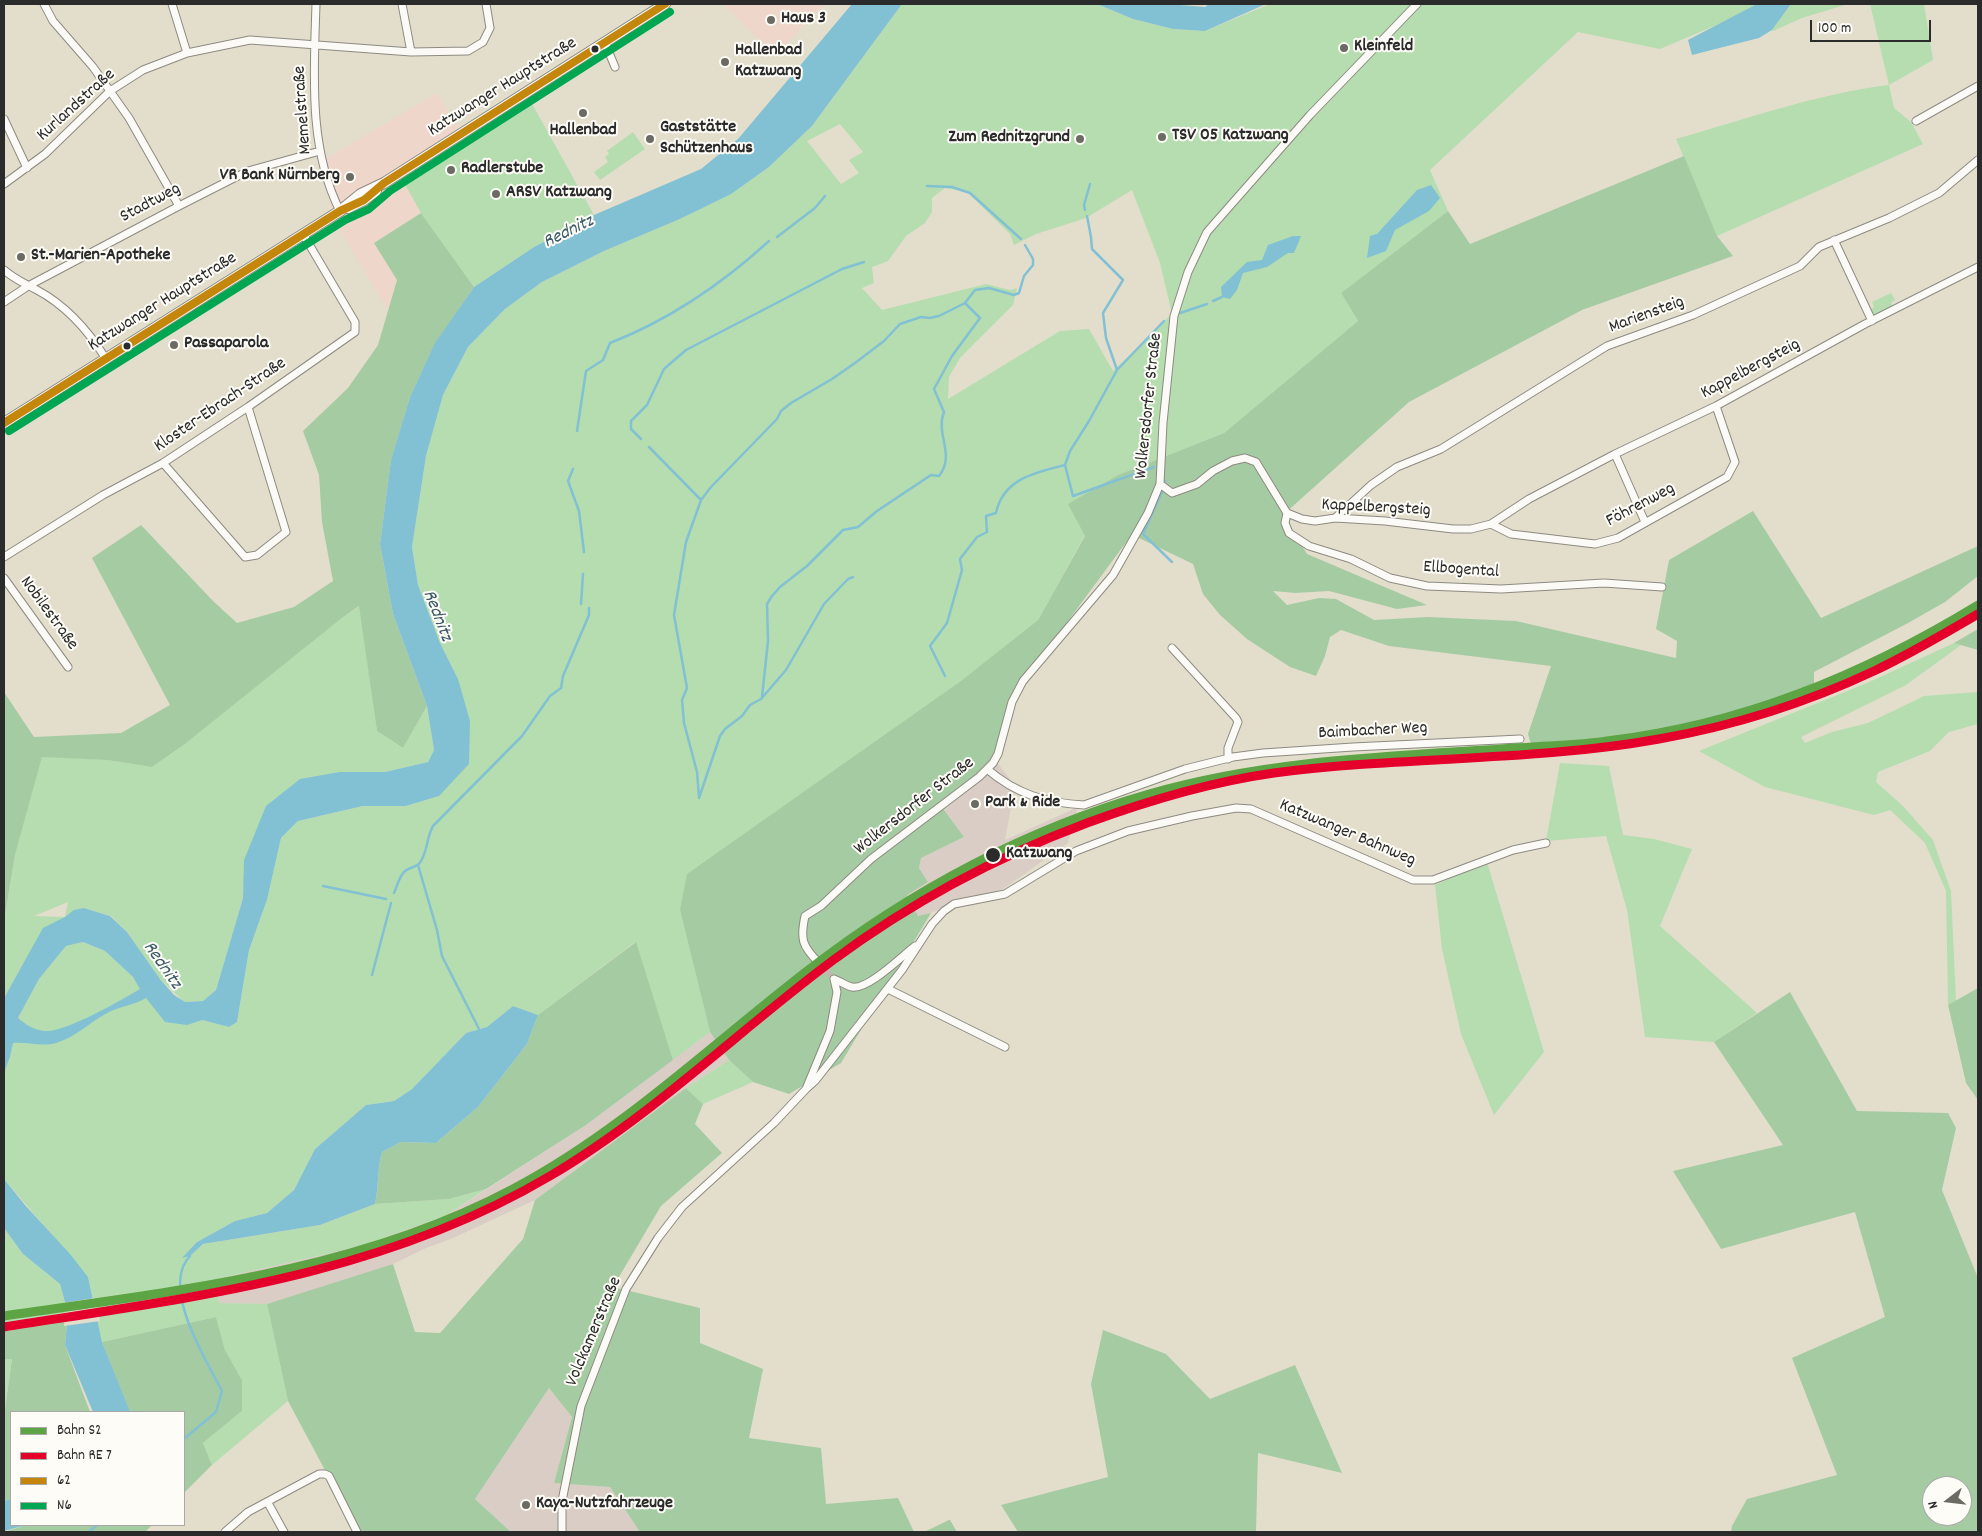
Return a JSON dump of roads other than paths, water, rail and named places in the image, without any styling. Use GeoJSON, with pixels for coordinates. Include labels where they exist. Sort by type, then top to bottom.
{"type":"FeatureCollection","features":[{"type":"Feature","properties":{"kind":"main road","name":"Katzwanger Hauptstraße"},"geometry":{"type":"LineString","coordinates":[[4,423],[340,211],[364,200],[384,183],[665,4]]}},
{"type":"Feature","properties":{"kind":"street"},"geometry":{"type":"LineString","coordinates":[[44,4],[53,21],[93,67],[110,91],[146,147],[179,206]]}},
{"type":"Feature","properties":{"kind":"street"},"geometry":{"type":"LineString","coordinates":[[172,4],[187,53]]}},
{"type":"Feature","properties":{"kind":"street","name":"Memelstraße"},"geometry":{"type":"LineString","coordinates":[[316,4],[317,123],[320,151],[332,193],[340,211]]}},
{"type":"Feature","properties":{"kind":"street"},"geometry":{"type":"LineString","coordinates":[[402,4],[411,52]]}},
{"type":"Feature","properties":{"kind":"street","name":"Kurlandstraße"},"geometry":{"type":"LineString","coordinates":[[4,184],[65,137],[110,91],[143,70],[187,53],[250,40],[411,52],[468,51],[483,42],[490,28],[486,4]]}},
{"type":"Feature","properties":{"kind":"street","name":"Wolkersdorfer Straße"},"geometry":{"type":"LineString","coordinates":[[819,963],[806,951],[801,935],[805,916],[821,906],[871,859],[972,783],[987,769],[998,754],[1012,702],[1024,681],[1113,575],[1148,513],[1160,484],[1163,423],[1174,316],[1188,272],[1207,232],[1310,115],[1417,4]]}},
{"type":"Feature","properties":{"kind":"street"},"geometry":{"type":"LineString","coordinates":[[605,43],[615,67]]}},
{"type":"Feature","properties":{"kind":"street"},"geometry":{"type":"LineString","coordinates":[[1916,121],[1978,86]]}},
{"type":"Feature","properties":{"kind":"street"},"geometry":{"type":"LineString","coordinates":[[4,119],[27,168]]}},
{"type":"Feature","properties":{"kind":"street","name":"Stadtweg"},"geometry":{"type":"LineString","coordinates":[[4,302],[28,286],[248,171],[320,151]]}},
{"type":"Feature","properties":{"kind":"street","name":"Mariensteig"},"geometry":{"type":"LineString","coordinates":[[1335,518],[1371,485],[1397,467],[1441,449],[1608,346],[1731,299],[1800,266],[1820,247],[1889,218],[1939,193],[1978,160]]}},
{"type":"Feature","properties":{"kind":"street","name":"Kloster-Ebrach-Straße"},"geometry":{"type":"LineString","coordinates":[[4,557],[103,495],[163,463],[248,407],[355,332],[355,322],[303,234]]}},
{"type":"Feature","properties":{"kind":"street"},"geometry":{"type":"LineString","coordinates":[[1834,240],[1872,321]]}},
{"type":"Feature","properties":{"kind":"street","name":"Kappelbergsteig"},"geometry":{"type":"LineString","coordinates":[[1287,513],[1315,521],[1335,518],[1385,521],[1453,529],[1471,529],[1491,524],[1529,499],[1615,454],[1716,406],[1872,321],[1978,267]]}},
{"type":"Feature","properties":{"kind":"street"},"geometry":{"type":"LineString","coordinates":[[4,270],[17,280],[37,290],[76,318],[87,330],[106,359]]}},
{"type":"Feature","properties":{"kind":"street","name":"Föhrenweg"},"geometry":{"type":"LineString","coordinates":[[1491,524],[1511,534],[1595,544],[1618,538],[1727,477],[1736,462],[1716,406]]}},
{"type":"Feature","properties":{"kind":"street"},"geometry":{"type":"LineString","coordinates":[[163,463],[245,557],[257,555],[286,532],[248,407]]}},
{"type":"Feature","properties":{"kind":"street"},"geometry":{"type":"LineString","coordinates":[[1615,454],[1645,522]]}},
{"type":"Feature","properties":{"kind":"street"},"geometry":{"type":"LineString","coordinates":[[1160,484],[1172,494],[1197,484],[1213,471],[1232,461],[1245,458],[1256,462],[1287,513]]}},
{"type":"Feature","properties":{"kind":"street","name":"Ellbogental"},"geometry":{"type":"LineString","coordinates":[[1287,513],[1285,523],[1289,533],[1309,546],[1351,559],[1390,578],[1427,586],[1501,589],[1604,583],[1662,587]]}},
{"type":"Feature","properties":{"kind":"street","name":"Nobilestraße"},"geometry":{"type":"LineString","coordinates":[[4,578],[68,667]]}},
{"type":"Feature","properties":{"kind":"street"},"geometry":{"type":"LineString","coordinates":[[1172,648],[1236,718],[1238,722],[1228,748],[1228,759]]}},
{"type":"Feature","properties":{"kind":"street","name":"Baimbacher Weg"},"geometry":{"type":"LineString","coordinates":[[987,769],[1008,786],[1024,794],[1084,805],[1184,769],[1263,753],[1520,739]]}},
{"type":"Feature","properties":{"kind":"street","name":"Katzwanger Bahnweg"},"geometry":{"type":"LineString","coordinates":[[917,944],[944,911],[954,904],[1005,894],[1076,851],[1128,831],[1236,808],[1251,809],[1413,880],[1433,880],[1513,850],[1546,843]]}},
{"type":"Feature","properties":{"kind":"street"},"geometry":{"type":"LineString","coordinates":[[806,1089],[815,1081],[888,989],[912,955],[917,944]]}},
{"type":"Feature","properties":{"kind":"street"},"geometry":{"type":"LineString","coordinates":[[806,1089],[830,1031],[837,992],[834,979],[854,988],[861,986],[879,975],[917,944]]}},
{"type":"Feature","properties":{"kind":"street"},"geometry":{"type":"LineString","coordinates":[[888,989],[1006,1047]]}},
{"type":"Feature","properties":{"kind":"street","name":"Volckamerstraße"},"geometry":{"type":"LineString","coordinates":[[562,1532],[562,1501],[581,1406],[626,1289],[658,1238],[682,1207],[774,1123],[806,1089]]}},
{"type":"Feature","properties":{"kind":"street"},"geometry":{"type":"LineString","coordinates":[[225,1532],[248,1512],[268,1503],[319,1474],[325,1474],[329,1476],[356,1532]]}},
{"type":"Feature","properties":{"kind":"street"},"geometry":{"type":"LineString","coordinates":[[268,1503],[284,1532]]}},
{"type":"Feature","properties":{"kind":"water","name":"Rednitz"},"geometry":{"type":"Polygon","coordinates":[[[852,4],[902,4],[812,126],[769,167],[731,194],[680,219],[604,251],[542,282],[505,309],[468,347],[443,395],[426,456],[412,547],[418,585],[440,643],[458,679],[470,721],[469,764],[439,796],[406,806],[363,806],[298,821],[281,838],[267,900],[249,950],[237,1022],[229,1027],[202,1020],[187,1025],[165,1022],[146,998],[109,1012],[70,1037],[56,1043],[45,1045],[13,1043],[4,1073],[4,998],[43,928],[65,917],[74,910],[84,908],[110,916],[127,932],[160,979],[174,995],[185,1002],[203,1001],[216,990],[243,898],[244,860],[266,806],[300,779],[340,772],[385,772],[428,762],[434,750],[427,706],[393,614],[380,544],[391,460],[410,397],[435,343],[474,287],[534,247],[594,215],[701,169],[738,139],[852,4]],[[83,942],[66,946],[39,979],[18,1018],[37,1030],[54,1030],[93,1015],[140,989],[133,977],[105,951],[83,942]]]}},
{"type":"Feature","properties":{"kind":"water"},"geometry":{"type":"Polygon","coordinates":[[[1097,4],[1168,4],[1205,7],[1209,4],[1266,4],[1205,31],[1173,29],[1133,19],[1097,4]]]}},
{"type":"Feature","properties":{"kind":"water"},"geometry":{"type":"Polygon","coordinates":[[[1757,4],[1791,4],[1772,30],[1759,38],[1692,55],[1688,40],[1757,4]]]}},
{"type":"Feature","properties":{"kind":"water"},"geometry":{"type":"Polygon","coordinates":[[[1431,185],[1440,198],[1429,211],[1395,230],[1386,251],[1367,258],[1370,236],[1377,234],[1417,190],[1431,185]]]}},
{"type":"Feature","properties":{"kind":"water"},"geometry":{"type":"Polygon","coordinates":[[[1293,236],[1301,236],[1294,253],[1288,253],[1267,267],[1243,273],[1237,290],[1230,299],[1222,297],[1221,287],[1247,262],[1262,260],[1268,245],[1293,236]]]}},
{"type":"Feature","properties":{"kind":"water"},"geometry":{"type":"Polygon","coordinates":[[[513,1006],[538,1015],[527,1044],[478,1107],[436,1143],[401,1142],[382,1152],[375,1204],[320,1225],[203,1244],[190,1256],[182,1258],[197,1242],[235,1221],[267,1213],[294,1190],[315,1149],[366,1105],[394,1101],[412,1089],[466,1033],[487,1027],[513,1006]]]}},
{"type":"Feature","properties":{"kind":"water"},"geometry":{"type":"Polygon","coordinates":[[[4,1179],[88,1277],[102,1342],[130,1411],[93,1411],[65,1345],[68,1313],[60,1284],[23,1254],[4,1228],[4,1179]]]}},
{"type":"Feature","properties":{"kind":"water"},"geometry":{"type":"Polygon","coordinates":[[[10,1499],[10,1526],[22,1526],[4,1531],[4,1501],[10,1499]]]}},
{"type":"Feature","properties":{"kind":"waterway"},"geometry":{"type":"LineString","coordinates":[[1085,210],[1084,205],[1090,184]]}},
{"type":"Feature","properties":{"kind":"waterway"},"geometry":{"type":"LineString","coordinates":[[927,186],[952,187],[970,193],[1021,239]]}},
{"type":"Feature","properties":{"kind":"waterway"},"geometry":{"type":"LineString","coordinates":[[777,237],[815,208],[825,196]]}},
{"type":"Feature","properties":{"kind":"waterway"},"geometry":{"type":"LineString","coordinates":[[1087,216],[1092,249],[1123,280],[1103,313],[1106,338],[1117,370],[1070,451],[1065,465],[1073,496],[1154,467]]}},
{"type":"Feature","properties":{"kind":"waterway"},"geometry":{"type":"LineString","coordinates":[[577,431],[586,371],[603,360],[610,343],[674,312],[714,286],[769,241]]}},
{"type":"Feature","properties":{"kind":"waterway"},"geometry":{"type":"LineString","coordinates":[[762,697],[768,641],[767,604],[780,587],[807,566],[843,530],[858,527],[877,511],[931,475],[939,476],[946,460],[942,428],[944,412],[934,389],[952,356],[980,318],[965,303],[975,290],[989,288],[1014,295],[1019,293],[1024,276],[1033,265],[1033,259],[1025,245]]}},
{"type":"Feature","properties":{"kind":"waterway"},"geometry":{"type":"LineString","coordinates":[[641,439],[631,429],[631,421],[647,405],[664,369],[686,350],[842,269],[864,262]]}},
{"type":"Feature","properties":{"kind":"waterway"},"geometry":{"type":"LineString","coordinates":[[1213,301],[1222,297]]}},
{"type":"Feature","properties":{"kind":"waterway"},"geometry":{"type":"LineString","coordinates":[[853,577],[848,579],[824,604],[786,670],[761,699],[750,705],[742,716],[725,729],[720,736],[699,798],[697,772],[684,723],[682,700],[687,688],[674,615],[686,542],[701,500],[711,487],[777,419],[781,411],[791,403],[855,363],[884,341],[900,324],[921,317],[939,316],[965,303]]}},
{"type":"Feature","properties":{"kind":"waterway"},"geometry":{"type":"LineString","coordinates":[[1180,313],[1207,304]]}},
{"type":"Feature","properties":{"kind":"waterway"},"geometry":{"type":"LineString","coordinates":[[1117,370],[1164,321]]}},
{"type":"Feature","properties":{"kind":"waterway"},"geometry":{"type":"LineString","coordinates":[[649,447],[701,500]]}},
{"type":"Feature","properties":{"kind":"waterway"},"geometry":{"type":"LineString","coordinates":[[945,676],[930,646],[947,623],[962,570],[960,559],[977,537],[987,532],[986,516],[996,513],[1000,501],[1013,485],[1032,474],[1065,465]]}},
{"type":"Feature","properties":{"kind":"waterway"},"geometry":{"type":"LineString","coordinates":[[573,469],[568,481],[579,511],[584,552]]}},
{"type":"Feature","properties":{"kind":"waterway"},"geometry":{"type":"LineString","coordinates":[[1162,492],[1143,534],[1172,562]]}},
{"type":"Feature","properties":{"kind":"waterway"},"geometry":{"type":"LineString","coordinates":[[581,604],[583,574]]}},
{"type":"Feature","properties":{"kind":"waterway"},"geometry":{"type":"LineString","coordinates":[[394,893],[403,873],[419,864],[422,860],[433,826],[522,736],[550,696],[561,688],[563,676],[589,615],[589,608]]}},
{"type":"Feature","properties":{"kind":"waterway"},"geometry":{"type":"LineString","coordinates":[[418,865],[437,930],[442,956],[479,1029]]}},
{"type":"Feature","properties":{"kind":"waterway"},"geometry":{"type":"LineString","coordinates":[[323,886],[386,899]]}},
{"type":"Feature","properties":{"kind":"waterway"},"geometry":{"type":"LineString","coordinates":[[372,975],[391,903]]}},
{"type":"Feature","properties":{"kind":"waterway"},"geometry":{"type":"LineString","coordinates":[[185,1438],[216,1412],[222,1391],[197,1343],[183,1304],[180,1286],[182,1269],[190,1256]]}},
{"type":"Feature","properties":{"kind":"waterway"},"geometry":{"type":"LineString","coordinates":[[89,1532],[96,1526]]}},
{"type":"Feature","properties":{"kind":"tunnel"},"geometry":{"type":"LineString","coordinates":[[819,963],[834,979]]}},
{"type":"Feature","properties":{"kind":"rail line","name":"S2"},"geometry":{"type":"LineString","coordinates":[[4,1316],[200,1287],[264,1274],[329,1259],[392,1240],[453,1217],[513,1189],[591,1141],[664,1086],[807,971],[886,915],[969,866],[1057,826],[1103,809],[1149,794],[1196,782],[1291,766],[1387,756],[1589,743],[1657,733],[1706,723],[1800,693],[1846,675],[1890,654],[1978,605]]}},
{"type":"Feature","properties":{"kind":"place","name":"Haus 3"},"geometry":{"type":"Point","coordinates":[771,20]}},
{"type":"Feature","properties":{"kind":"place","name":"Kleinfeld"},"geometry":{"type":"Point","coordinates":[1344,48]}},
{"type":"Feature","properties":{"kind":"place","name":"Hallenbad Katzwang"},"geometry":{"type":"Point","coordinates":[725,62]}},
{"type":"Feature","properties":{"kind":"place","name":"Hallenbad"},"geometry":{"type":"Point","coordinates":[583,113]}},
{"type":"Feature","properties":{"kind":"place","name":"TSV 05 Katzwang"},"geometry":{"type":"Point","coordinates":[1162,137]}},
{"type":"Feature","properties":{"kind":"place","name":"Gaststätte Schützenhaus"},"geometry":{"type":"Point","coordinates":[650,139]}},
{"type":"Feature","properties":{"kind":"place","name":"Zum Rednitzgrund"},"geometry":{"type":"Point","coordinates":[1080,139]}},
{"type":"Feature","properties":{"kind":"place","name":"Radlerstube"},"geometry":{"type":"Point","coordinates":[451,170]}},
{"type":"Feature","properties":{"kind":"place","name":"VR Bank Nürnberg"},"geometry":{"type":"Point","coordinates":[350,177]}},
{"type":"Feature","properties":{"kind":"place","name":"ARSV Katzwang"},"geometry":{"type":"Point","coordinates":[496,194]}},
{"type":"Feature","properties":{"kind":"place","name":"St.-Marien-Apotheke"},"geometry":{"type":"Point","coordinates":[21,257]}},
{"type":"Feature","properties":{"kind":"place","name":"Passaparola"},"geometry":{"type":"Point","coordinates":[174,345]}},
{"type":"Feature","properties":{"kind":"place","name":"Park & Ride"},"geometry":{"type":"Point","coordinates":[975,804]}},
{"type":"Feature","properties":{"kind":"place","name":"Katzwang"},"geometry":{"type":"Point","coordinates":[993,855]}},
{"type":"Feature","properties":{"kind":"place","name":"Kaya-Nutzfahrzeuge"},"geometry":{"type":"Point","coordinates":[526,1505]}}]}
